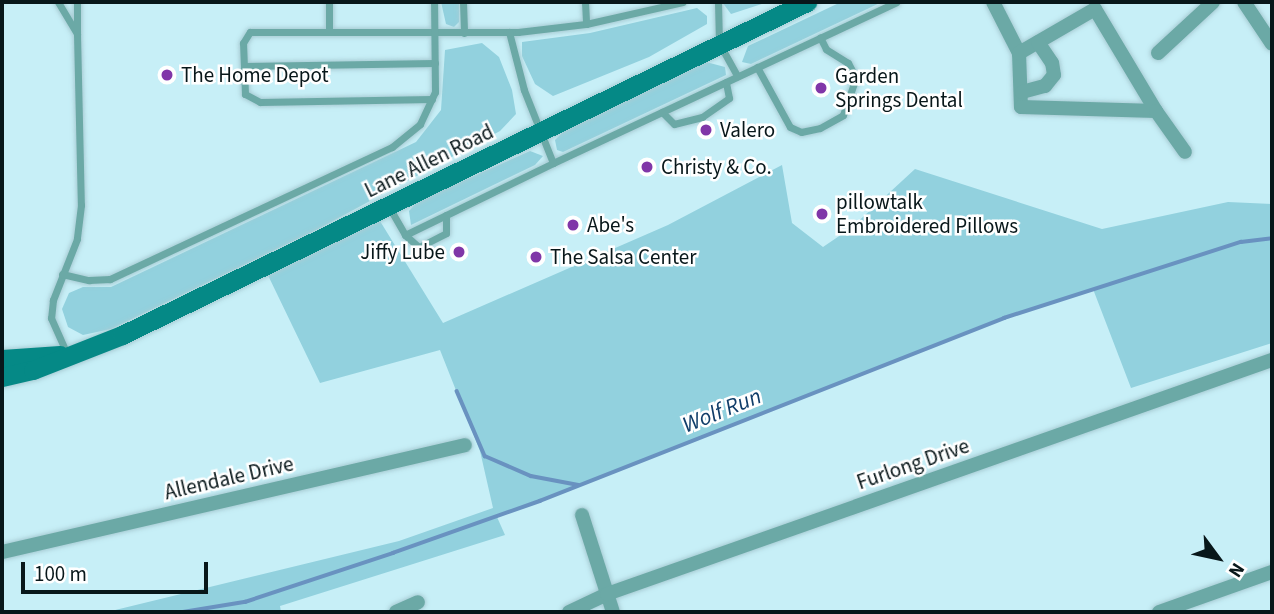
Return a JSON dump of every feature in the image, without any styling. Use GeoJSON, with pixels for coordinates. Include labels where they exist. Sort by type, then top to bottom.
{"type":"FeatureCollection","features":[{"type":"Feature","properties":{"kind":"main road","name":"Lane Allen Road"},"geometry":{"type":"LineString","coordinates":[[2,377],[122,335],[807,2]]}},
{"type":"Feature","properties":{"kind":"main road","name":"Lane Allen Road"},"geometry":{"type":"LineString","coordinates":[[2,359],[68,355]]}},
{"type":"Feature","properties":{"kind":"street"},"geometry":{"type":"LineString","coordinates":[[993,2],[1019,53],[1021,107],[1156,111]]}},
{"type":"Feature","properties":{"kind":"street"},"geometry":{"type":"LineString","coordinates":[[1158,53],[1213,2]]}},
{"type":"Feature","properties":{"kind":"street"},"geometry":{"type":"LineString","coordinates":[[1244,2],[1272,44]]}},
{"type":"Feature","properties":{"kind":"street"},"geometry":{"type":"LineString","coordinates":[[1019,53],[1095,9],[1156,111],[1185,152]]}},
{"type":"Feature","properties":{"kind":"street"},"geometry":{"type":"LineString","coordinates":[[1022,92],[1045,86],[1054,75],[1038,42]]}},
{"type":"Feature","properties":{"kind":"street","name":"Furlong Drive"},"geometry":{"type":"LineString","coordinates":[[569,612],[607,594],[1272,360]]}},
{"type":"Feature","properties":{"kind":"street","name":"Allendale Drive"},"geometry":{"type":"LineString","coordinates":[[2,552],[465,445]]}},
{"type":"Feature","properties":{"kind":"street"},"geometry":{"type":"LineString","coordinates":[[582,515],[613,612]]}},
{"type":"Feature","properties":{"kind":"street"},"geometry":{"type":"LineString","coordinates":[[1159,612],[1272,572]]}},
{"type":"Feature","properties":{"kind":"street"},"geometry":{"type":"LineString","coordinates":[[396,612],[419,604]]}},
{"type":"Feature","properties":{"kind":"lane"},"geometry":{"type":"LineString","coordinates":[[58,2],[77,34]]}},
{"type":"Feature","properties":{"kind":"lane"},"geometry":{"type":"LineString","coordinates":[[68,355],[51,318],[62,274],[77,239],[81,205],[77,2]]}},
{"type":"Feature","properties":{"kind":"lane"},"geometry":{"type":"LineString","coordinates":[[329,2],[329,31]]}},
{"type":"Feature","properties":{"kind":"lane"},"geometry":{"type":"LineString","coordinates":[[62,274],[89,280],[110,279],[392,147],[420,124],[432,99],[435,63],[434,2]]}},
{"type":"Feature","properties":{"kind":"lane"},"geometry":{"type":"LineString","coordinates":[[463,2],[464,33]]}},
{"type":"Feature","properties":{"kind":"lane"},"geometry":{"type":"LineString","coordinates":[[586,2],[586,24]]}},
{"type":"Feature","properties":{"kind":"lane"},"geometry":{"type":"LineString","coordinates":[[432,99],[260,102],[245,94],[243,43],[250,32],[509,32],[586,24],[683,2]]}},
{"type":"Feature","properties":{"kind":"lane"},"geometry":{"type":"LineString","coordinates":[[718,2],[719,43],[737,76]]}},
{"type":"Feature","properties":{"kind":"lane"},"geometry":{"type":"LineString","coordinates":[[405,235],[896,2]]}},
{"type":"Feature","properties":{"kind":"lane"},"geometry":{"type":"LineString","coordinates":[[509,32],[539,131],[553,163]]}},
{"type":"Feature","properties":{"kind":"lane"},"geometry":{"type":"LineString","coordinates":[[757,67],[790,127],[801,132],[820,128],[843,115],[856,78],[848,63],[826,49],[820,37]]}},
{"type":"Feature","properties":{"kind":"lane"},"geometry":{"type":"LineString","coordinates":[[244,66],[435,63]]}},
{"type":"Feature","properties":{"kind":"lane"},"geometry":{"type":"LineString","coordinates":[[662,112],[674,124],[702,117],[729,98],[726,82]]}},
{"type":"Feature","properties":{"kind":"lane"},"geometry":{"type":"LineString","coordinates":[[388,206],[405,235],[419,247],[446,233],[446,215]]}},
{"type":"Feature","properties":{"kind":"shaded area"},"geometry":{"type":"Polygon","coordinates":[[[441,2],[459,2],[459,22],[454,27],[446,24],[441,2]]]}},
{"type":"Feature","properties":{"kind":"shaded area"},"geometry":{"type":"Polygon","coordinates":[[[722,2],[768,2],[731,14],[722,2]]]}},
{"type":"Feature","properties":{"kind":"shaded area"},"geometry":{"type":"Polygon","coordinates":[[[841,2],[882,2],[751,64],[742,62],[748,46],[841,2]]]}},
{"type":"Feature","properties":{"kind":"shaded area"},"geometry":{"type":"Polygon","coordinates":[[[697,8],[707,16],[707,24],[649,57],[553,96],[535,84],[522,56],[522,42],[590,33],[697,8]]]}},
{"type":"Feature","properties":{"kind":"shaded area"},"geometry":{"type":"Polygon","coordinates":[[[482,43],[499,57],[512,90],[516,114],[500,131],[318,229],[111,329],[83,335],[68,327],[62,309],[69,293],[83,287],[111,287],[416,142],[441,110],[445,50],[482,43]]]}},
{"type":"Feature","properties":{"kind":"shaded area"},"geometry":{"type":"Polygon","coordinates":[[[706,62],[725,67],[726,75],[563,152],[557,150],[555,140],[567,128],[706,62]]]}},
{"type":"Feature","properties":{"kind":"shaded area"},"geometry":{"type":"Polygon","coordinates":[[[530,151],[543,156],[535,165],[411,225],[409,211],[418,201],[530,151]]]}},
{"type":"Feature","properties":{"kind":"shaded area"},"geometry":{"type":"Polygon","coordinates":[[[782,165],[792,223],[823,247],[851,228],[915,169],[1102,229],[1228,202],[1272,204],[1272,343],[1131,388],[1093,289],[1004,318],[497,517],[505,535],[280,606],[281,612],[107,612],[399,541],[493,508],[480,451],[440,350],[320,383],[264,267],[375,213],[443,323],[668,225],[782,165]]]}},
{"type":"Feature","properties":{"kind":"waterway","name":"Wolf Run"},"geometry":{"type":"LineString","coordinates":[[183,612],[245,602],[393,553],[540,501],[1004,318],[1241,242],[1272,238]]}},
{"type":"Feature","properties":{"kind":"waterway"},"geometry":{"type":"LineString","coordinates":[[457,391],[485,456],[531,476],[578,485]]}},
{"type":"Feature","properties":{"kind":"place","name":"The Home Depot"},"geometry":{"type":"Point","coordinates":[167,75]}},
{"type":"Feature","properties":{"kind":"place","name":"Garden Springs Dental"},"geometry":{"type":"Point","coordinates":[821,88]}},
{"type":"Feature","properties":{"kind":"place","name":"Valero"},"geometry":{"type":"Point","coordinates":[706,130]}},
{"type":"Feature","properties":{"kind":"place","name":"Christy & Co."},"geometry":{"type":"Point","coordinates":[647,167]}},
{"type":"Feature","properties":{"kind":"place","name":"pillowtalk Embroidered Pillows"},"geometry":{"type":"Point","coordinates":[822,214]}},
{"type":"Feature","properties":{"kind":"place","name":"Abe's"},"geometry":{"type":"Point","coordinates":[573,225]}},
{"type":"Feature","properties":{"kind":"place","name":"Jiffy Lube"},"geometry":{"type":"Point","coordinates":[459,252]}},
{"type":"Feature","properties":{"kind":"place","name":"The Salsa Center"},"geometry":{"type":"Point","coordinates":[536,257]}}]}
